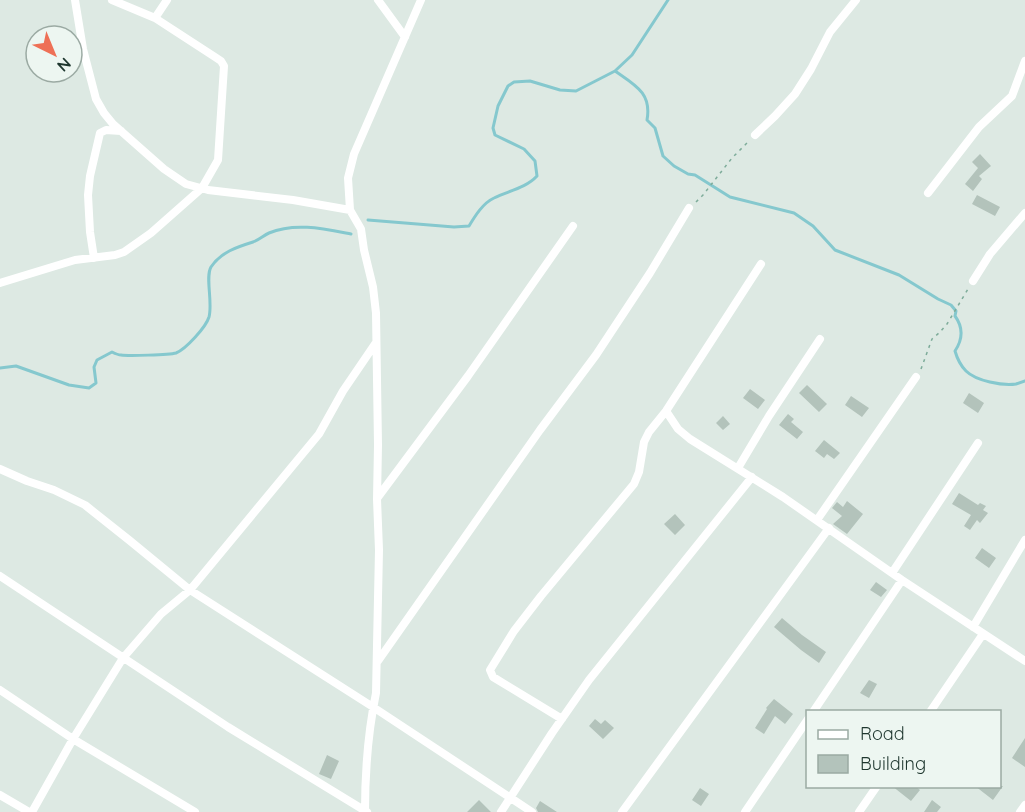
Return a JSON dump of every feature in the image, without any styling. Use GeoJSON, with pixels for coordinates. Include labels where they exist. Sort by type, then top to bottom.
{"type":"FeatureCollection","features":[{"type":"Feature","properties":{"kind":"street"},"geometry":{"type":"LineString","coordinates":[[75,0],[85,58],[96,99],[104,114],[164,169],[186,184],[202,188],[350,210]]}},
{"type":"Feature","properties":{"kind":"street"},"geometry":{"type":"LineString","coordinates":[[0,283],[69,261],[116,255],[134,246],[202,188],[218,160],[224,66],[221,61],[155,18],[112,0]]}},
{"type":"Feature","properties":{"kind":"street"},"geometry":{"type":"LineString","coordinates":[[155,18],[167,0]]}},
{"type":"Feature","properties":{"kind":"street"},"geometry":{"type":"LineString","coordinates":[[378,0],[405,37]]}},
{"type":"Feature","properties":{"kind":"street"},"geometry":{"type":"LineString","coordinates":[[366,812],[365,775],[377,662],[379,550],[376,313],[361,229],[350,210],[348,178],[354,154],[421,0]]}},
{"type":"Feature","properties":{"kind":"street"},"geometry":{"type":"LineString","coordinates":[[755,135],[795,94],[830,32],[855,0]]}},
{"type":"Feature","properties":{"kind":"street"},"geometry":{"type":"LineString","coordinates":[[928,193],[979,127],[1012,96],[1025,61]]}},
{"type":"Feature","properties":{"kind":"street"},"geometry":{"type":"LineString","coordinates":[[94,258],[88,210],[90,176],[100,133],[106,130],[121,131]]}},
{"type":"Feature","properties":{"kind":"street"},"geometry":{"type":"LineString","coordinates":[[377,662],[510,472],[596,355],[689,208]]}},
{"type":"Feature","properties":{"kind":"street"},"geometry":{"type":"LineString","coordinates":[[973,281],[990,254],[1025,213]]}},
{"type":"Feature","properties":{"kind":"street"},"geometry":{"type":"LineString","coordinates":[[377,499],[468,376],[573,226]]}},
{"type":"Feature","properties":{"kind":"street"},"geometry":{"type":"LineString","coordinates":[[562,719],[493,677],[490,670],[514,631],[541,596],[634,484],[639,472],[644,442],[649,432],[666,411],[762,264]]}},
{"type":"Feature","properties":{"kind":"street"},"geometry":{"type":"LineString","coordinates":[[738,468],[820,339]]}},
{"type":"Feature","properties":{"kind":"street"},"geometry":{"type":"LineString","coordinates":[[0,795],[30,812],[123,658],[160,614],[190,590],[319,434],[343,391],[376,343]]}},
{"type":"Feature","properties":{"kind":"street"},"geometry":{"type":"LineString","coordinates":[[817,520],[916,377]]}},
{"type":"Feature","properties":{"kind":"street"},"geometry":{"type":"LineString","coordinates":[[666,411],[684,435],[817,520],[902,580],[1025,661]]}},
{"type":"Feature","properties":{"kind":"street"},"geometry":{"type":"LineString","coordinates":[[892,573],[978,443]]}},
{"type":"Feature","properties":{"kind":"street"},"geometry":{"type":"LineString","coordinates":[[0,469],[85,505],[190,590],[532,812]]}},
{"type":"Feature","properties":{"kind":"street"},"geometry":{"type":"LineString","coordinates":[[501,812],[588,681],[752,477]]}},
{"type":"Feature","properties":{"kind":"street"},"geometry":{"type":"LineString","coordinates":[[622,812],[829,528]]}},
{"type":"Feature","properties":{"kind":"street"},"geometry":{"type":"LineString","coordinates":[[973,627],[1025,540]]}},
{"type":"Feature","properties":{"kind":"street"},"geometry":{"type":"LineString","coordinates":[[0,576],[228,727],[366,812]]}},
{"type":"Feature","properties":{"kind":"street"},"geometry":{"type":"LineString","coordinates":[[814,710],[902,580]]}},
{"type":"Feature","properties":{"kind":"street"},"geometry":{"type":"LineString","coordinates":[[931,710],[983,634]]}},
{"type":"Feature","properties":{"kind":"street"},"geometry":{"type":"LineString","coordinates":[[0,690],[73,739],[195,812]]}},
{"type":"Feature","properties":{"kind":"street"},"geometry":{"type":"LineString","coordinates":[[745,812],[806,720]]}},
{"type":"Feature","properties":{"kind":"street"},"geometry":{"type":"LineString","coordinates":[[860,812],[876,788]]}},
{"type":"Feature","properties":{"kind":"street"},"geometry":{"type":"LineString","coordinates":[[1020,812],[1025,805]]}},
{"type":"Feature","properties":{"kind":"path"},"geometry":{"type":"LineString","coordinates":[[689,208],[755,135]]}},
{"type":"Feature","properties":{"kind":"path"},"geometry":{"type":"LineString","coordinates":[[916,377],[932,339],[947,324],[973,281]]}},
{"type":"Feature","properties":{"kind":"building"},"geometry":{"type":"Polygon","coordinates":[[[980,154],[991,166],[979,176],[982,179],[973,191],[965,184],[978,168],[972,162],[980,154]]]}},
{"type":"Feature","properties":{"kind":"building"},"geometry":{"type":"Polygon","coordinates":[[[977,195],[1000,207],[995,216],[972,204],[977,195]]]}},
{"type":"Feature","properties":{"kind":"building"},"geometry":{"type":"Polygon","coordinates":[[[807,385],[827,404],[819,412],[799,393],[807,385]]]}},
{"type":"Feature","properties":{"kind":"building"},"geometry":{"type":"Polygon","coordinates":[[[750,389],[765,400],[758,409],[743,398],[750,389]]]}},
{"type":"Feature","properties":{"kind":"building"},"geometry":{"type":"Polygon","coordinates":[[[969,393],[984,403],[978,413],[963,403],[969,393]]]}},
{"type":"Feature","properties":{"kind":"building"},"geometry":{"type":"Polygon","coordinates":[[[851,396],[869,408],[862,417],[845,405],[851,396]]]}},
{"type":"Feature","properties":{"kind":"building"},"geometry":{"type":"Polygon","coordinates":[[[788,414],[794,419],[791,422],[803,432],[797,439],[779,425],[788,414]]]}},
{"type":"Feature","properties":{"kind":"building"},"geometry":{"type":"Polygon","coordinates":[[[723,416],[730,424],[723,430],[716,423],[723,416]]]}},
{"type":"Feature","properties":{"kind":"building"},"geometry":{"type":"Polygon","coordinates":[[[824,440],[840,453],[834,459],[827,454],[824,458],[815,451],[824,440]]]}},
{"type":"Feature","properties":{"kind":"building"},"geometry":{"type":"Polygon","coordinates":[[[959,493],[978,505],[980,503],[986,506],[983,510],[988,513],[980,523],[977,520],[970,530],[964,526],[971,515],[952,504],[959,493]]]}},
{"type":"Feature","properties":{"kind":"building"},"geometry":{"type":"Polygon","coordinates":[[[847,501],[863,514],[847,534],[833,524],[842,516],[832,508],[837,502],[843,507],[847,501]]]}},
{"type":"Feature","properties":{"kind":"building"},"geometry":{"type":"Polygon","coordinates":[[[675,514],[685,525],[675,535],[664,524],[675,514]]]}},
{"type":"Feature","properties":{"kind":"building"},"geometry":{"type":"Polygon","coordinates":[[[982,548],[996,558],[989,568],[975,558],[982,548]]]}},
{"type":"Feature","properties":{"kind":"building"},"geometry":{"type":"Polygon","coordinates":[[[876,582],[887,590],[881,597],[870,590],[876,582]]]}},
{"type":"Feature","properties":{"kind":"building"},"geometry":{"type":"Polygon","coordinates":[[[782,618],[826,652],[819,663],[774,627],[782,618]]]}},
{"type":"Feature","properties":{"kind":"building"},"geometry":{"type":"Polygon","coordinates":[[[869,680],[877,684],[869,698],[860,693],[869,680]]]}},
{"type":"Feature","properties":{"kind":"building"},"geometry":{"type":"Polygon","coordinates":[[[774,699],[793,714],[785,724],[775,716],[764,734],[755,728],[774,699]]]}},
{"type":"Feature","properties":{"kind":"building"},"geometry":{"type":"Polygon","coordinates":[[[595,719],[601,724],[605,720],[614,728],[603,739],[589,726],[595,719]]]}},
{"type":"Feature","properties":{"kind":"building"},"geometry":{"type":"Polygon","coordinates":[[[1025,738],[1025,767],[1012,758],[1025,738]]]}},
{"type":"Feature","properties":{"kind":"building"},"geometry":{"type":"Polygon","coordinates":[[[327,755],[339,761],[331,779],[319,774],[327,755]]]}},
{"type":"Feature","properties":{"kind":"building"},"geometry":{"type":"Polygon","coordinates":[[[1003,786],[993,800],[978,788],[1001,788],[1003,786]]]}},
{"type":"Feature","properties":{"kind":"building"},"geometry":{"type":"Polygon","coordinates":[[[700,788],[709,794],[701,806],[692,800],[700,788]]]}},
{"type":"Feature","properties":{"kind":"building"},"geometry":{"type":"Polygon","coordinates":[[[895,788],[918,788],[920,790],[911,801],[895,788]]]}},
{"type":"Feature","properties":{"kind":"building"},"geometry":{"type":"Polygon","coordinates":[[[479,800],[491,812],[467,812],[479,800]]]}},
{"type":"Feature","properties":{"kind":"building"},"geometry":{"type":"Polygon","coordinates":[[[932,800],[941,807],[937,812],[924,812],[932,800]]]}},
{"type":"Feature","properties":{"kind":"building"},"geometry":{"type":"Polygon","coordinates":[[[540,801],[557,812],[538,812],[536,808],[540,801]]]}},
{"type":"Feature","properties":{"kind":"waterway"},"geometry":{"type":"LineString","coordinates":[[368,220],[454,227],[469,226],[490,200],[533,180],[537,176],[535,161],[524,149],[495,135],[493,128],[498,106],[508,86],[514,82],[530,81],[560,90],[576,91],[615,71],[632,55],[668,0]]}},
{"type":"Feature","properties":{"kind":"waterway"},"geometry":{"type":"LineString","coordinates":[[615,71],[644,96],[647,103],[647,120],[655,128],[663,156],[674,166],[688,174],[695,175],[730,197],[794,213],[813,226],[835,250],[899,275],[951,305],[956,311],[955,316],[961,329],[960,342],[955,351],[966,371],[976,378],[997,383],[1016,384],[1025,381]]}},
{"type":"Feature","properties":{"kind":"waterway"},"geometry":{"type":"LineString","coordinates":[[0,368],[16,366],[69,385],[89,388],[96,383],[94,367],[97,360],[112,352],[119,355],[172,354],[180,351],[190,342],[209,317],[209,271],[224,254],[269,233],[289,228],[300,227],[351,234]]}}]}
